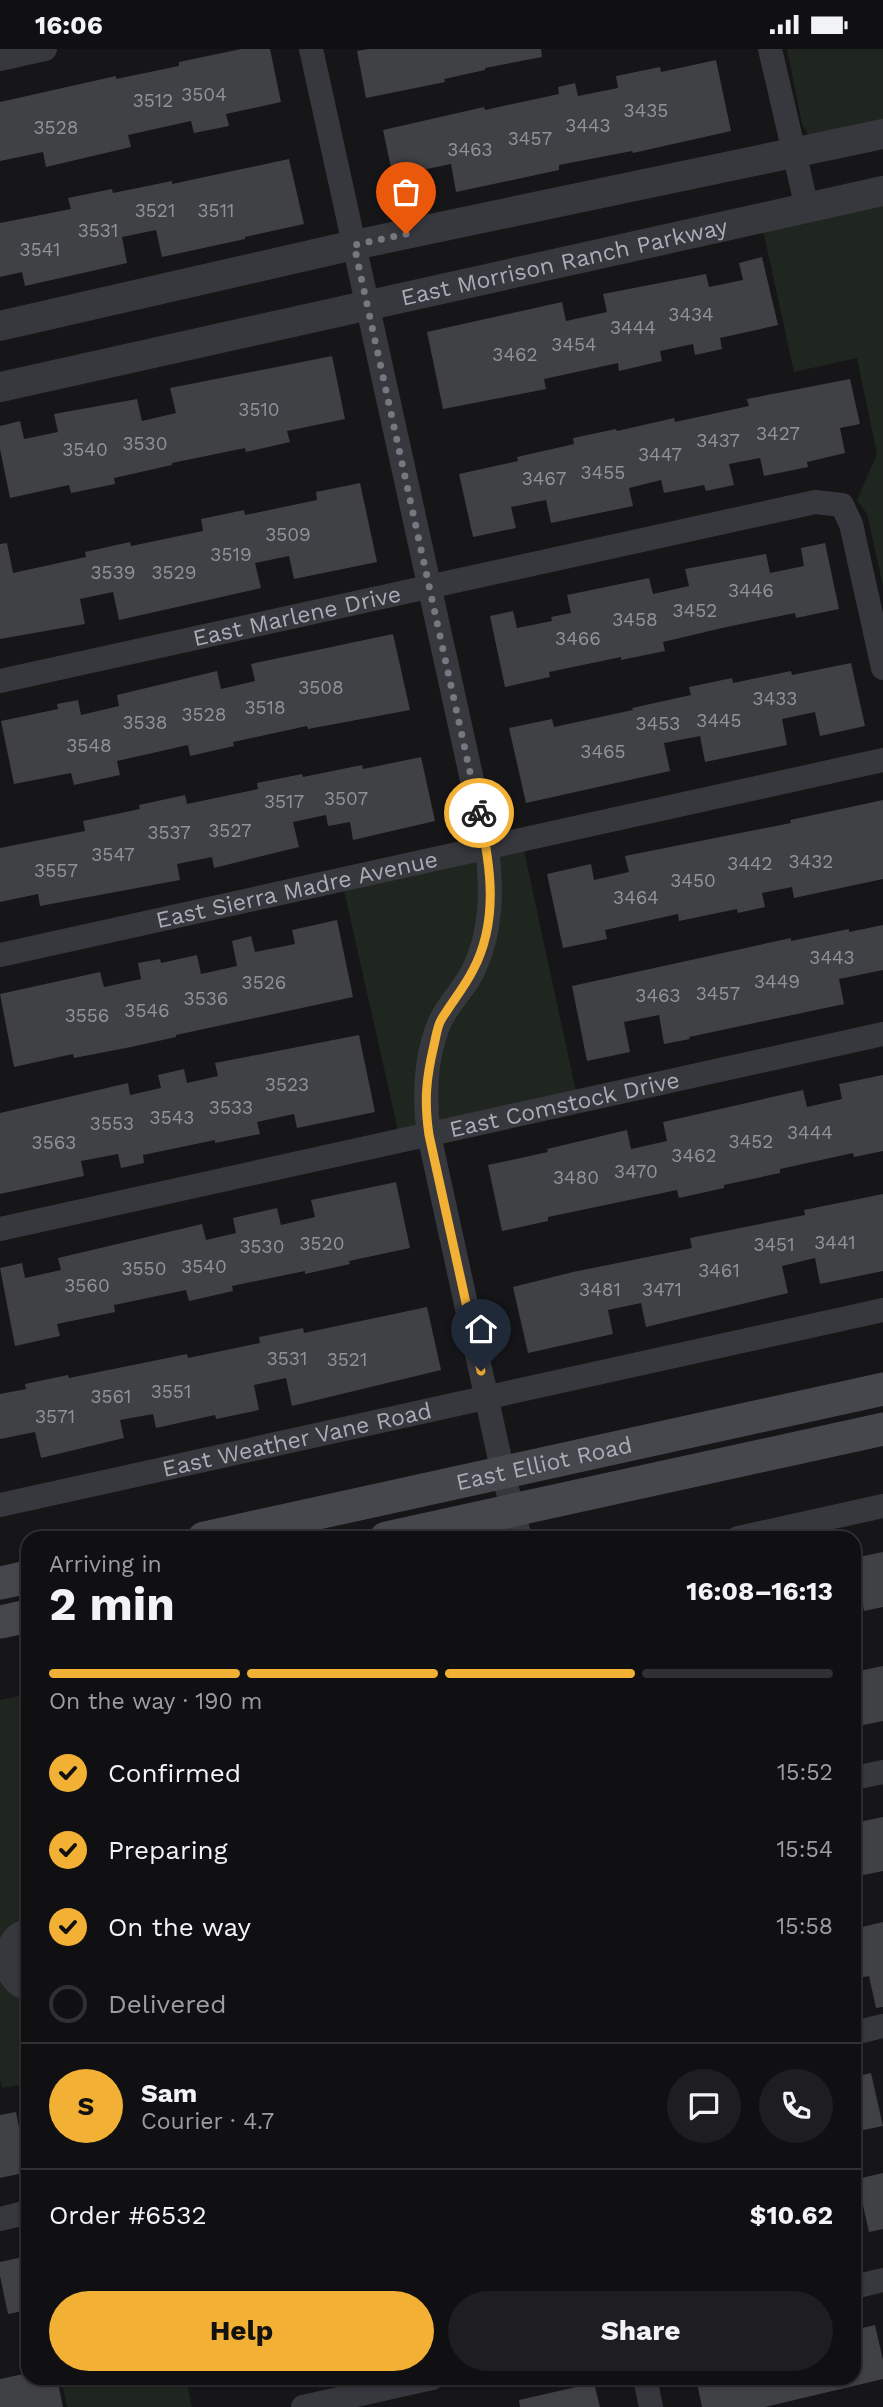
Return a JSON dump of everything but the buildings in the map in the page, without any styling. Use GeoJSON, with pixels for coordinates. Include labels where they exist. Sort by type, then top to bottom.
{"type":"FeatureCollection","features":[{"type":"Feature","properties":{"kind":"main road","name":"East Elliot Road"},"geometry":{"type":"LineString","coordinates":[[410,1531],[883,1388]]}},
{"type":"Feature","properties":{"kind":"main road","name":"East Elliot Road"},"geometry":{"type":"LineString","coordinates":[[264,1531],[512,1502],[883,1429]]}},
{"type":"Feature","properties":{"kind":"main road"},"geometry":{"type":"LineString","coordinates":[[0,1583],[21,1578]]}},
{"type":"Feature","properties":{"kind":"main road"},"geometry":{"type":"LineString","coordinates":[[0,1622],[21,1618]]}},
{"type":"Feature","properties":{"kind":"street"},"geometry":{"type":"LineString","coordinates":[[0,59],[45,49]]}},
{"type":"Feature","properties":{"kind":"street"},"geometry":{"type":"LineString","coordinates":[[311,49],[487,848],[491,901],[487,928],[474,969],[439,1023],[428,1071],[425,1103],[429,1135],[512,1502]]}},
{"type":"Feature","properties":{"kind":"street"},"geometry":{"type":"LineString","coordinates":[[770,49],[807,208]]}},
{"type":"Feature","properties":{"kind":"street"},"geometry":{"type":"LineString","coordinates":[[0,326],[354,245],[883,134]]}},
{"type":"Feature","properties":{"kind":"street","name":"East Morrison Ranch Parkway"},"geometry":{"type":"LineString","coordinates":[[0,387],[883,191]]}},
{"type":"Feature","properties":{"kind":"street","name":"East Marlene Drive"},"geometry":{"type":"LineString","coordinates":[[0,681],[815,502],[842,505],[851,524],[883,668]]}},
{"type":"Feature","properties":{"kind":"street","name":"East Sierra Madre Avenue"},"geometry":{"type":"LineString","coordinates":[[0,955],[883,760]]}},
{"type":"Feature","properties":{"kind":"street","name":"East Comstock Drive"},"geometry":{"type":"LineString","coordinates":[[0,1229],[883,1034]]}},
{"type":"Feature","properties":{"kind":"street","name":"East Weather Vane Road"},"geometry":{"type":"LineString","coordinates":[[0,1505],[883,1311]]}},
{"type":"Feature","properties":{"kind":"street"},"geometry":{"type":"LineString","coordinates":[[770,1531],[883,1506]]}},
{"type":"Feature","properties":{"kind":"street"},"geometry":{"type":"LineString","coordinates":[[861,1777],[883,1772]]}},
{"type":"Feature","properties":{"kind":"street"},"geometry":{"type":"LineString","coordinates":[[21,1934],[14,1936],[3,1951],[2,1965],[12,1982],[21,1985]]}},
{"type":"Feature","properties":{"kind":"street"},"geometry":{"type":"LineString","coordinates":[[861,2031],[883,2026]]}},
{"type":"Feature","properties":{"kind":"street"},"geometry":{"type":"LineString","coordinates":[[0,2218],[21,2214]]}},
{"type":"Feature","properties":{"kind":"street"},"geometry":{"type":"LineString","coordinates":[[861,2285],[883,2280]]}},
{"type":"Feature","properties":{"kind":"street"},"geometry":{"type":"LineString","coordinates":[[303,2407],[401,2385]]}},
{"type":"Feature","properties":{"kind":"street"},"geometry":{"type":"LineString","coordinates":[[646,2385],[651,2407]]}},
{"type":"Feature","properties":{"kind":"shaded area"},"geometry":{"type":"Polygon","coordinates":[[[787,49],[883,49],[883,127],[818,138],[808,134],[802,124],[787,49]]]}},
{"type":"Feature","properties":{"kind":"shaded area"},"geometry":{"type":"Polygon","coordinates":[[[883,206],[883,586],[867,514],[857,500],[877,454],[857,358],[794,372],[763,230],[883,206]]]}},
{"type":"Feature","properties":{"kind":"shaded area"},"geometry":{"type":"Polygon","coordinates":[[[523,846],[577,1096],[399,1135],[343,886],[523,846]]]}},
{"type":"Feature","properties":{"kind":"shaded area"},"geometry":{"type":"Polygon","coordinates":[[[21,1696],[21,2094],[19,2085],[2,2088],[0,2079],[0,1700],[21,1696]]]}},
{"type":"Feature","properties":{"kind":"shaded area"},"geometry":{"type":"Polygon","coordinates":[[[62,2385],[187,2385],[192,2407],[67,2407],[62,2385]]]}},
{"type":"Feature","properties":{"kind":"way so far"},"geometry":{"type":"LineString","coordinates":[[406,234],[354,245],[479,813]]}},
{"type":"Feature","properties":{"kind":"route"},"geometry":{"type":"LineString","coordinates":[[479,813],[491,877],[487,928],[474,969],[439,1023],[428,1071],[425,1103],[429,1135],[481,1371]]}}]}
